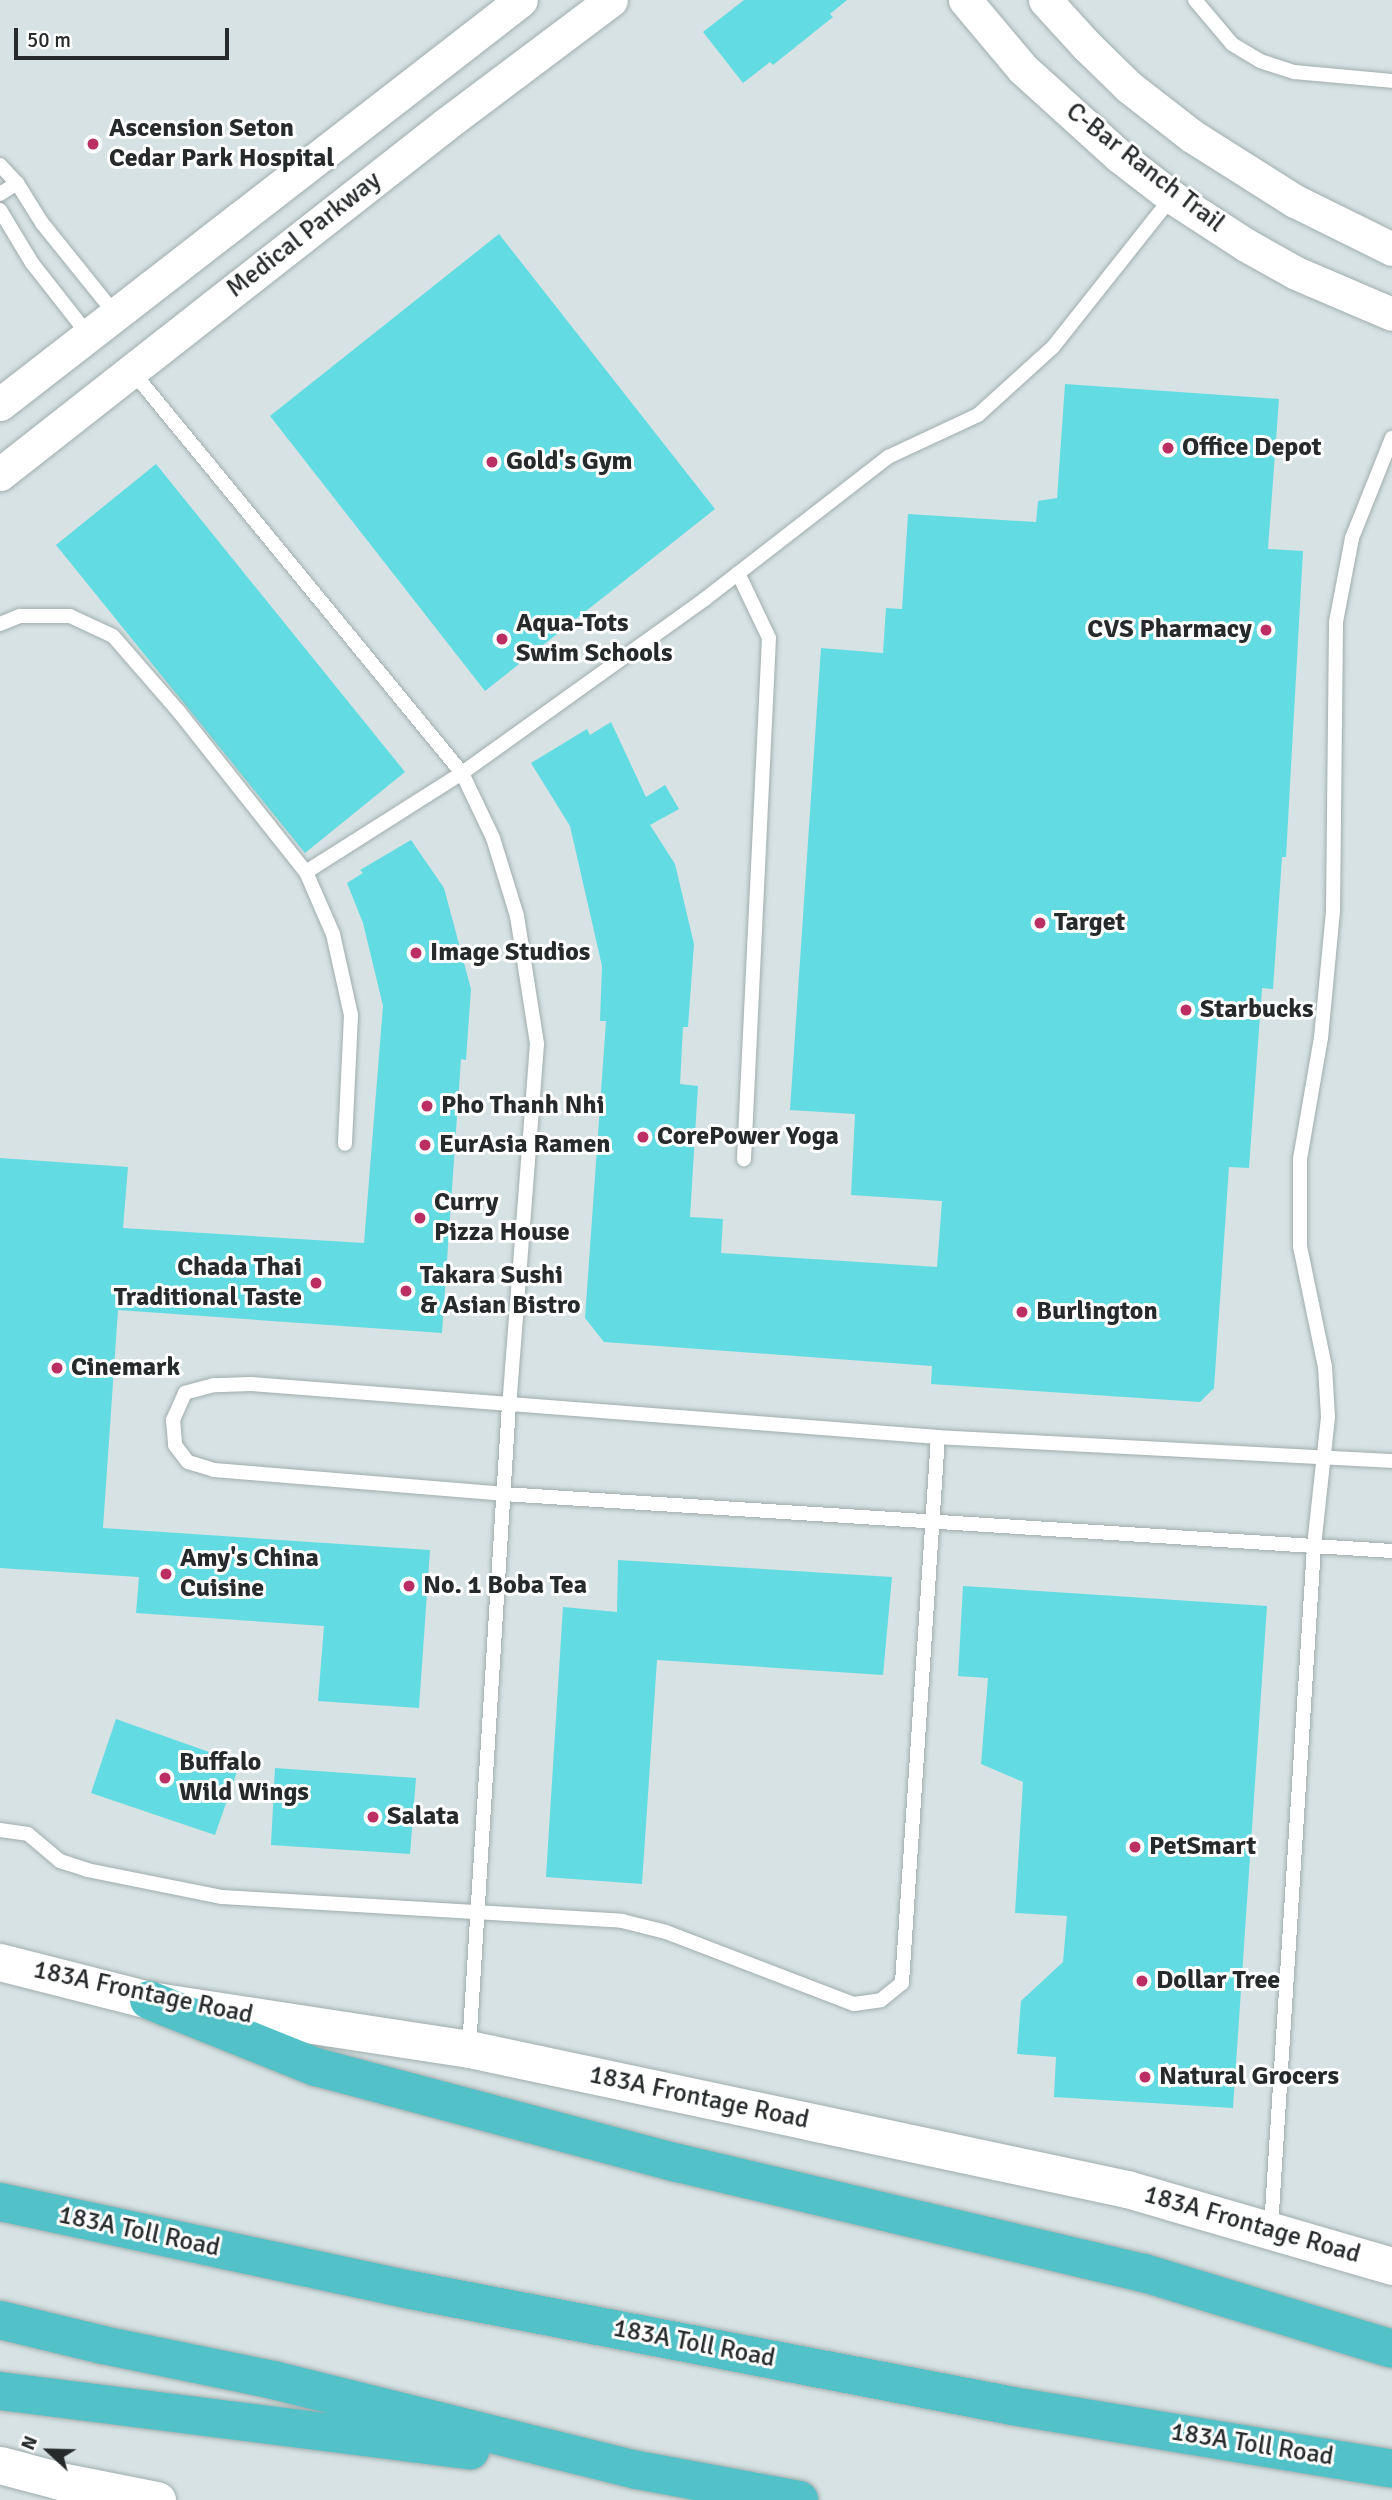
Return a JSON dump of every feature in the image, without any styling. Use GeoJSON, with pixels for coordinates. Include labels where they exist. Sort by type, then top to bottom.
{"type":"FeatureCollection","features":[{"type":"Feature","properties":{"kind":"highway"},"geometry":{"type":"LineString","coordinates":[[149,2000],[317,2067],[678,2163],[1144,2273],[1392,2349]]}},
{"type":"Feature","properties":{"kind":"highway","name":"183A Toll Road"},"geometry":{"type":"LineString","coordinates":[[0,2202],[411,2290],[1013,2406],[1392,2469]]}},
{"type":"Feature","properties":{"kind":"highway"},"geometry":{"type":"LineString","coordinates":[[0,2320],[103,2345],[273,2380],[637,2470]]}},
{"type":"Feature","properties":{"kind":"highway"},"geometry":{"type":"LineString","coordinates":[[0,2390],[637,2470],[799,2500]]}},
{"type":"Feature","properties":{"kind":"main road","name":"183A Frontage Road"},"geometry":{"type":"LineString","coordinates":[[0,1962],[149,2000],[469,2049],[1127,2189],[1271,2228],[1392,2266]]}},
{"type":"Feature","properties":{"kind":"main road"},"geometry":{"type":"LineString","coordinates":[[0,2465],[59,2491],[157,2500]]}},
{"type":"Feature","properties":{"kind":"street","name":"Medical Parkway"},"geometry":{"type":"LineString","coordinates":[[0,404],[90,337],[521,0]]}},
{"type":"Feature","properties":{"kind":"street","name":"Medical Parkway"},"geometry":{"type":"LineString","coordinates":[[0,474],[446,124],[611,0]]}},
{"type":"Feature","properties":{"kind":"street","name":"C-Bar Ranch Trail"},"geometry":{"type":"LineString","coordinates":[[965,0],[1023,69],[1119,156],[1172,197],[1246,245],[1297,273],[1392,314]]}},
{"type":"Feature","properties":{"kind":"street","name":"C-Bar Ranch Trail"},"geometry":{"type":"LineString","coordinates":[[1045,0],[1129,87],[1192,136],[1295,201],[1392,248]]}},
{"type":"Feature","properties":{"kind":"street"},"geometry":{"type":"LineString","coordinates":[[117,316],[132,371]]}},
{"type":"Feature","properties":{"kind":"street"},"geometry":{"type":"LineString","coordinates":[[90,337],[132,371]]}},
{"type":"Feature","properties":{"kind":"lane"},"geometry":{"type":"LineString","coordinates":[[1195,0],[1232,44],[1260,61],[1294,72],[1392,81]]}},
{"type":"Feature","properties":{"kind":"lane"},"geometry":{"type":"LineString","coordinates":[[0,165],[17,183],[42,223],[117,316]]}},
{"type":"Feature","properties":{"kind":"lane"},"geometry":{"type":"LineString","coordinates":[[0,194],[17,183]]}},
{"type":"Feature","properties":{"kind":"lane"},"geometry":{"type":"LineString","coordinates":[[306,872],[462,773],[738,573],[888,457],[978,415],[1053,347],[1172,197]]}},
{"type":"Feature","properties":{"kind":"lane"},"geometry":{"type":"LineString","coordinates":[[0,210],[32,263],[90,337]]}},
{"type":"Feature","properties":{"kind":"lane"},"geometry":{"type":"LineString","coordinates":[[132,371],[462,773],[493,838],[517,916],[537,1044],[509,1404],[469,2049]]}},
{"type":"Feature","properties":{"kind":"lane"},"geometry":{"type":"LineString","coordinates":[[1271,2228],[1314,1546],[1328,1418],[1325,1367],[1300,1246],[1300,1159],[1321,1038],[1332,923],[1336,622],[1352,538],[1388,460],[1392,438]]}},
{"type":"Feature","properties":{"kind":"lane"},"geometry":{"type":"LineString","coordinates":[[738,573],[769,638],[744,1159]]}},
{"type":"Feature","properties":{"kind":"lane"},"geometry":{"type":"LineString","coordinates":[[0,624],[20,616],[70,616],[113,636],[163,692],[306,872],[333,934],[351,1015],[345,1144]]}},
{"type":"Feature","properties":{"kind":"lane"},"geometry":{"type":"LineString","coordinates":[[1392,1461],[938,1437],[251,1384],[214,1385],[185,1393],[173,1420],[175,1445],[188,1462],[214,1470],[503,1494],[1392,1551]]}},
{"type":"Feature","properties":{"kind":"lane"},"geometry":{"type":"LineString","coordinates":[[0,1830],[28,1834],[61,1861],[87,1870],[222,1897],[622,1921],[666,1932],[854,2004],[881,2000],[902,1983],[938,1437]]}},
{"type":"Feature","properties":{"kind":"building"},"geometry":{"type":"Polygon","coordinates":[[[744,0],[847,0],[830,14],[833,17],[773,65],[770,62],[743,83],[703,32],[744,0]]]}},
{"type":"Feature","properties":{"kind":"building","name":"Gold's Gym"},"geometry":{"type":"Polygon","coordinates":[[[499,234],[715,509],[485,691],[270,416],[499,234]]]}},
{"type":"Feature","properties":{"kind":"building","name":"Target"},"geometry":{"type":"Polygon","coordinates":[[[1065,384],[1279,399],[1268,549],[1303,551],[1286,857],[1282,857],[1273,989],[1262,988],[1249,1168],[1229,1167],[1214,1388],[1200,1402],[931,1384],[932,1366],[604,1342],[585,1318],[606,1021],[600,1021],[602,966],[570,826],[531,763],[587,729],[590,735],[611,722],[646,797],[665,785],[679,809],[650,825],[675,864],[694,944],[688,1027],[683,1027],[680,1084],[698,1086],[690,1217],[723,1219],[721,1253],[937,1267],[942,1201],[851,1195],[855,1114],[790,1110],[821,648],[883,653],[886,608],[902,609],[908,514],[1036,522],[1038,501],[1057,498],[1065,384]]]}},
{"type":"Feature","properties":{"kind":"building"},"geometry":{"type":"Polygon","coordinates":[[[156,464],[405,772],[305,853],[56,545],[156,464]]]}},
{"type":"Feature","properties":{"kind":"building"},"geometry":{"type":"Polygon","coordinates":[[[411,840],[444,888],[471,989],[466,1060],[461,1059],[442,1333],[118,1310],[103,1528],[430,1550],[419,1708],[318,1701],[324,1626],[136,1613],[139,1577],[0,1568],[0,1158],[128,1167],[123,1228],[364,1243],[383,1006],[363,923],[347,883],[363,873],[360,870],[411,840]]]}},
{"type":"Feature","properties":{"kind":"building"},"geometry":{"type":"Polygon","coordinates":[[[618,1560],[892,1577],[883,1675],[657,1660],[642,1884],[546,1877],[563,1607],[617,1612],[618,1560]]]}},
{"type":"Feature","properties":{"kind":"building"},"geometry":{"type":"Polygon","coordinates":[[[963,1586],[1267,1606],[1233,2108],[1054,2097],[1056,2057],[1017,2054],[1021,2001],[1063,1962],[1067,1916],[1015,1913],[1023,1782],[981,1764],[988,1678],[958,1676],[963,1586]]]}},
{"type":"Feature","properties":{"kind":"building","name":"Buffalo Wild Wings"},"geometry":{"type":"Polygon","coordinates":[[[116,1719],[240,1763],[215,1835],[91,1793],[116,1719]]]}},
{"type":"Feature","properties":{"kind":"building"},"geometry":{"type":"Polygon","coordinates":[[[275,1768],[416,1778],[410,1854],[271,1845],[275,1768]]]}},
{"type":"Feature","properties":{"kind":"place","name":"Ascension Seton Cedar Park Hospital"},"geometry":{"type":"Point","coordinates":[93,144]}},
{"type":"Feature","properties":{"kind":"place","name":"Office Depot"},"geometry":{"type":"Point","coordinates":[1168,448]}},
{"type":"Feature","properties":{"kind":"place","name":"Gold's Gym"},"geometry":{"type":"Point","coordinates":[492,462]}},
{"type":"Feature","properties":{"kind":"place","name":"CVS Pharmacy"},"geometry":{"type":"Point","coordinates":[1266,630]}},
{"type":"Feature","properties":{"kind":"place","name":"Aqua-Tots Swim Schools"},"geometry":{"type":"Point","coordinates":[502,639]}},
{"type":"Feature","properties":{"kind":"place","name":"Target"},"geometry":{"type":"Point","coordinates":[1040,923]}},
{"type":"Feature","properties":{"kind":"place","name":"Image Studios"},"geometry":{"type":"Point","coordinates":[416,953]}},
{"type":"Feature","properties":{"kind":"place","name":"Starbucks"},"geometry":{"type":"Point","coordinates":[1186,1010]}},
{"type":"Feature","properties":{"kind":"place","name":"Pho Thanh Nhi"},"geometry":{"type":"Point","coordinates":[427,1106]}},
{"type":"Feature","properties":{"kind":"place","name":"CorePower Yoga"},"geometry":{"type":"Point","coordinates":[643,1137]}},
{"type":"Feature","properties":{"kind":"place","name":"EurAsia Ramen"},"geometry":{"type":"Point","coordinates":[425,1145]}},
{"type":"Feature","properties":{"kind":"place","name":"Curry Pizza House"},"geometry":{"type":"Point","coordinates":[420,1218]}},
{"type":"Feature","properties":{"kind":"place","name":"Chada Thai Traditional Taste"},"geometry":{"type":"Point","coordinates":[316,1283]}},
{"type":"Feature","properties":{"kind":"place","name":"Takara Sushi & Asian Bistro"},"geometry":{"type":"Point","coordinates":[406,1291]}},
{"type":"Feature","properties":{"kind":"place","name":"Burlington"},"geometry":{"type":"Point","coordinates":[1022,1312]}},
{"type":"Feature","properties":{"kind":"place","name":"Cinemark"},"geometry":{"type":"Point","coordinates":[57,1368]}},
{"type":"Feature","properties":{"kind":"place","name":"Amy's China Cuisine"},"geometry":{"type":"Point","coordinates":[166,1574]}},
{"type":"Feature","properties":{"kind":"place","name":"No. 1 Boba Tea"},"geometry":{"type":"Point","coordinates":[409,1586]}},
{"type":"Feature","properties":{"kind":"place","name":"Buffalo Wild Wings"},"geometry":{"type":"Point","coordinates":[165,1778]}},
{"type":"Feature","properties":{"kind":"place","name":"Salata"},"geometry":{"type":"Point","coordinates":[373,1817]}},
{"type":"Feature","properties":{"kind":"place","name":"PetSmart"},"geometry":{"type":"Point","coordinates":[1135,1847]}},
{"type":"Feature","properties":{"kind":"place","name":"Dollar Tree"},"geometry":{"type":"Point","coordinates":[1142,1981]}},
{"type":"Feature","properties":{"kind":"place","name":"Natural Grocers"},"geometry":{"type":"Point","coordinates":[1145,2077]}}]}
